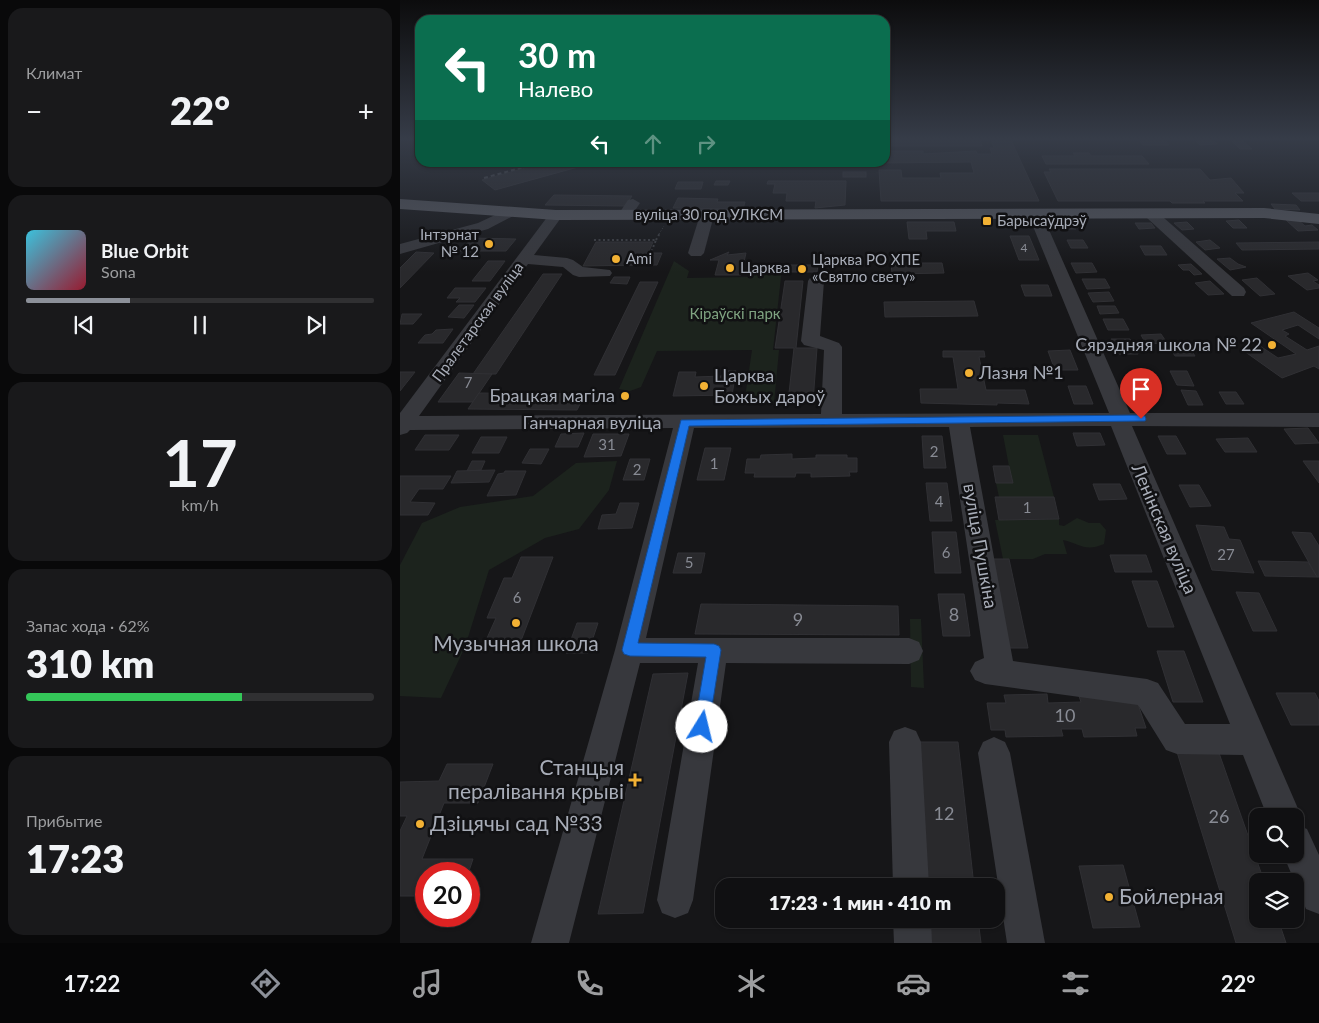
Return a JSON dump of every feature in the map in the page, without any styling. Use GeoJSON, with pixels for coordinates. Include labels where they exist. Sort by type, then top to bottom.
{"type":"FeatureCollection","features":[{"type":"Feature","properties":{"kind":"main road","name":"вуліца 30 год УЛКСМ"},"geometry":{"type":"LineString","coordinates":[[400,204],[556,215],[629,209],[707,215],[1264,213],[1319,218]]}},
{"type":"Feature","properties":{"kind":"street"},"geometry":{"type":"LineString","coordinates":[[400,249],[483,226],[510,212]]}},
{"type":"Feature","properties":{"kind":"street","name":"Ленінская вуліца"},"geometry":{"type":"LineString","coordinates":[[1034,214],[1122,418],[1120,425],[1281,808]]}},
{"type":"Feature","properties":{"kind":"street"},"geometry":{"type":"LineString","coordinates":[[1151,214],[1238,292]]}},
{"type":"Feature","properties":{"kind":"street","name":"Пралетарская вуліца"},"geometry":{"type":"LineString","coordinates":[[402,426],[556,215]]}},
{"type":"Feature","properties":{"kind":"street"},"geometry":{"type":"LineString","coordinates":[[696,253],[707,215]]}},
{"type":"Feature","properties":{"kind":"street"},"geometry":{"type":"LineString","coordinates":[[400,234],[422,228],[440,238]]}},
{"type":"Feature","properties":{"kind":"street"},"geometry":{"type":"LineString","coordinates":[[524,259],[567,263],[579,272],[604,273]]}},
{"type":"Feature","properties":{"kind":"street"},"geometry":{"type":"LineString","coordinates":[[816,281],[810,341],[819,341],[833,347],[831,422]]}},
{"type":"Feature","properties":{"kind":"street","name":"Ганчарная вуліца"},"geometry":{"type":"LineString","coordinates":[[402,426],[1122,418],[1319,420]]}},
{"type":"Feature","properties":{"kind":"street","name":"вуліца Пушкіна"},"geometry":{"type":"LineString","coordinates":[[959,421],[993,671],[1147,693],[1177,739],[1251,740]]}},
{"type":"Feature","properties":{"kind":"street"},"geometry":{"type":"LineString","coordinates":[[550,943],[630,650],[684,422]]}},
{"type":"Feature","properties":{"kind":"street"},"geometry":{"type":"LineString","coordinates":[[630,650],[909,651]]}},
{"type":"Feature","properties":{"kind":"street"},"geometry":{"type":"LineString","coordinates":[[675,900],[714,650]]}},
{"type":"Feature","properties":{"kind":"street"},"geometry":{"type":"LineString","coordinates":[[905,742],[910,878]]}},
{"type":"Feature","properties":{"kind":"street"},"geometry":{"type":"LineString","coordinates":[[994,753],[1026,943]]}},
{"type":"Feature","properties":{"kind":"street"},"geometry":{"type":"LineString","coordinates":[[1304,862],[1319,896]]}},
{"type":"Feature","properties":{"kind":"street"},"geometry":{"type":"LineString","coordinates":[[912,928],[913,943]]}},
{"type":"Feature","properties":{"kind":"path"},"geometry":{"type":"LineString","coordinates":[[652,250],[664,226]]}},
{"type":"Feature","properties":{"kind":"path"},"geometry":{"type":"LineString","coordinates":[[594,240],[656,240]]}},
{"type":"Feature","properties":{"kind":"green space","name":"Кіраўскі парк"},"geometry":{"type":"Polygon","coordinates":[[[674,261],[689,271],[687,278],[748,277],[750,268],[782,268],[773,350],[779,350],[774,404],[744,404],[752,350],[657,351],[641,387],[630,391],[619,389],[674,261]]]}},
{"type":"Feature","properties":{"kind":"green space"},"geometry":{"type":"Polygon","coordinates":[[[1003,435],[1038,435],[1054,497],[999,497],[996,483],[1012,482],[1003,435]]]}},
{"type":"Feature","properties":{"kind":"green space"},"geometry":{"type":"Polygon","coordinates":[[[617,461],[609,490],[579,529],[545,538],[489,570],[465,647],[441,698],[400,696],[400,565],[422,523],[460,507],[533,496],[576,463],[617,461]]]}},
{"type":"Feature","properties":{"kind":"green space"},"geometry":{"type":"Polygon","coordinates":[[[1077,518],[1089,523],[1100,523],[1106,530],[1104,544],[1087,547],[1063,540],[1067,554],[1045,554],[1033,559],[1003,559],[995,520],[1059,519],[1059,525],[1064,526],[1077,518]]]}},
{"type":"Feature","properties":{"kind":"green space"},"geometry":{"type":"Polygon","coordinates":[[[910,619],[921,619],[924,688],[911,687],[910,619]]]}},
{"type":"Feature","properties":{"kind":"building"},"geometry":{"type":"Polygon","coordinates":[[[487,184],[517,184],[495,190],[487,184]]]}},
{"type":"Feature","properties":{"kind":"building"},"geometry":{"type":"Polygon","coordinates":[[[677,184],[702,184],[701,189],[675,189],[677,184]]]}},
{"type":"Feature","properties":{"kind":"building"},"geometry":{"type":"Polygon","coordinates":[[[775,184],[846,184],[845,205],[815,208],[816,201],[786,201],[787,193],[773,193],[775,184]]]}},
{"type":"Feature","properties":{"kind":"building"},"geometry":{"type":"Polygon","coordinates":[[[880,184],[1031,184],[1039,201],[881,201],[880,184]]]}},
{"type":"Feature","properties":{"kind":"building"},"geometry":{"type":"Polygon","coordinates":[[[1050,184],[1236,184],[1244,193],[1235,193],[1243,201],[1203,201],[1205,203],[1172,203],[1170,201],[1058,201],[1050,184]]]}},
{"type":"Feature","properties":{"kind":"building"},"geometry":{"type":"Polygon","coordinates":[[[1292,193],[1319,193],[1319,201],[1301,201],[1292,193]]]}},
{"type":"Feature","properties":{"kind":"building"},"geometry":{"type":"Polygon","coordinates":[[[554,195],[632,196],[625,206],[545,205],[554,195]]]}},
{"type":"Feature","properties":{"kind":"building"},"geometry":{"type":"Polygon","coordinates":[[[678,198],[718,199],[717,202],[745,202],[743,209],[673,208],[678,198]]]}},
{"type":"Feature","properties":{"kind":"building"},"geometry":{"type":"Polygon","coordinates":[[[1271,204],[1296,205],[1300,210],[1275,209],[1271,204]]]}},
{"type":"Feature","properties":{"kind":"building"},"geometry":{"type":"Polygon","coordinates":[[[1057,220],[1071,220],[1076,229],[1061,229],[1057,220]]]}},
{"type":"Feature","properties":{"kind":"building"},"geometry":{"type":"Polygon","coordinates":[[[1239,220],[1247,228],[1233,228],[1226,221],[1239,220]]]}},
{"type":"Feature","properties":{"kind":"building"},"geometry":{"type":"Polygon","coordinates":[[[1286,220],[1298,220],[1305,226],[1312,225],[1318,230],[1298,231],[1286,220]]]}},
{"type":"Feature","properties":{"kind":"building"},"geometry":{"type":"Polygon","coordinates":[[[907,222],[954,222],[956,231],[926,231],[927,239],[909,239],[907,222]]]}},
{"type":"Feature","properties":{"kind":"building"},"geometry":{"type":"Polygon","coordinates":[[[1187,222],[1194,229],[1182,230],[1174,223],[1187,222]]]}},
{"type":"Feature","properties":{"kind":"building"},"geometry":{"type":"Polygon","coordinates":[[[1135,223],[1151,223],[1155,228],[1139,229],[1135,223]]]}},
{"type":"Feature","properties":{"kind":"building"},"geometry":{"type":"Polygon","coordinates":[[[1010,236],[1029,236],[1039,260],[1019,260],[1010,236]]]}},
{"type":"Feature","properties":{"kind":"building"},"geometry":{"type":"Polygon","coordinates":[[[472,238],[516,239],[506,251],[460,251],[472,238]]]}},
{"type":"Feature","properties":{"kind":"building"},"geometry":{"type":"Polygon","coordinates":[[[1067,240],[1083,240],[1088,248],[1071,248],[1067,240]]]}},
{"type":"Feature","properties":{"kind":"building"},"geometry":{"type":"Polygon","coordinates":[[[1210,240],[1220,248],[1205,250],[1196,242],[1210,240]]]}},
{"type":"Feature","properties":{"kind":"building","name":"Ami"},"geometry":{"type":"Polygon","coordinates":[[[596,242],[653,242],[643,265],[583,266],[596,242]]]}},
{"type":"Feature","properties":{"kind":"building"},"geometry":{"type":"Polygon","coordinates":[[[1319,242],[1319,249],[1242,250],[1236,243],[1319,242]]]}},
{"type":"Feature","properties":{"kind":"building"},"geometry":{"type":"Polygon","coordinates":[[[1140,246],[1161,246],[1167,255],[1145,255],[1140,246]]]}},
{"type":"Feature","properties":{"kind":"building"},"geometry":{"type":"Polygon","coordinates":[[[416,252],[434,253],[400,288],[400,268],[416,252]]]}},
{"type":"Feature","properties":{"kind":"building","name":"Царква"},"geometry":{"type":"Polygon","coordinates":[[[729,252],[727,255],[746,253],[741,275],[715,275],[719,260],[710,260],[729,252]]]}},
{"type":"Feature","properties":{"kind":"building"},"geometry":{"type":"Polygon","coordinates":[[[648,253],[662,253],[657,265],[643,265],[648,253]]]}},
{"type":"Feature","properties":{"kind":"building"},"geometry":{"type":"Polygon","coordinates":[[[1230,258],[1246,267],[1230,270],[1217,259],[1230,258]]]}},
{"type":"Feature","properties":{"kind":"building"},"geometry":{"type":"Polygon","coordinates":[[[488,261],[505,261],[490,281],[472,281],[488,261]]]}},
{"type":"Feature","properties":{"kind":"building"},"geometry":{"type":"Polygon","coordinates":[[[891,263],[942,263],[944,273],[892,274],[891,263]]]}},
{"type":"Feature","properties":{"kind":"building"},"geometry":{"type":"Polygon","coordinates":[[[1071,263],[1092,263],[1097,272],[1076,273],[1071,263]]]}},
{"type":"Feature","properties":{"kind":"building"},"geometry":{"type":"Polygon","coordinates":[[[1191,264],[1202,274],[1194,275],[1189,270],[1183,270],[1178,265],[1191,264]]]}},
{"type":"Feature","properties":{"kind":"building","name":"Царква РО ХПЕ «Святло свету»"},"geometry":{"type":"Polygon","coordinates":[[[788,265],[818,265],[817,272],[787,272],[788,265]]]}},
{"type":"Feature","properties":{"kind":"building"},"geometry":{"type":"Polygon","coordinates":[[[1308,273],[1318,280],[1313,281],[1319,285],[1319,288],[1307,290],[1288,276],[1308,273]]]}},
{"type":"Feature","properties":{"kind":"building"},"geometry":{"type":"Polygon","coordinates":[[[543,274],[562,274],[496,374],[473,374],[543,274]]]}},
{"type":"Feature","properties":{"kind":"building"},"geometry":{"type":"Polygon","coordinates":[[[614,277],[630,277],[627,284],[610,283],[614,277]]]}},
{"type":"Feature","properties":{"kind":"building"},"geometry":{"type":"Polygon","coordinates":[[[1257,278],[1275,294],[1260,296],[1242,280],[1257,278]]]}},
{"type":"Feature","properties":{"kind":"building"},"geometry":{"type":"Polygon","coordinates":[[[1082,279],[1105,279],[1110,288],[1087,289],[1082,279]]]}},
{"type":"Feature","properties":{"kind":"building"},"geometry":{"type":"Polygon","coordinates":[[[785,281],[803,281],[796,348],[817,348],[813,402],[788,402],[794,348],[775,348],[785,281]]]}},
{"type":"Feature","properties":{"kind":"building"},"geometry":{"type":"Polygon","coordinates":[[[1210,281],[1224,294],[1208,295],[1195,283],[1210,281]]]}},
{"type":"Feature","properties":{"kind":"building"},"geometry":{"type":"Polygon","coordinates":[[[640,282],[658,282],[615,375],[594,375],[640,282]]]}},
{"type":"Feature","properties":{"kind":"building"},"geometry":{"type":"Polygon","coordinates":[[[1021,285],[1048,285],[1052,296],[1025,296],[1021,285]]]}},
{"type":"Feature","properties":{"kind":"building"},"geometry":{"type":"Polygon","coordinates":[[[455,288],[486,288],[475,302],[456,302],[460,298],[447,298],[455,288]]]}},
{"type":"Feature","properties":{"kind":"building"},"geometry":{"type":"Polygon","coordinates":[[[1109,292],[1114,301],[1093,302],[1088,293],[1109,292]]]}},
{"type":"Feature","properties":{"kind":"building"},"geometry":{"type":"Polygon","coordinates":[[[974,301],[978,316],[885,317],[884,302],[974,301]]]}},
{"type":"Feature","properties":{"kind":"building"},"geometry":{"type":"Polygon","coordinates":[[[459,305],[474,305],[464,318],[448,317],[459,305]]]}},
{"type":"Feature","properties":{"kind":"building"},"geometry":{"type":"Polygon","coordinates":[[[1097,306],[1115,306],[1119,313],[1100,314],[1097,306]]]}},
{"type":"Feature","properties":{"kind":"building"},"geometry":{"type":"Polygon","coordinates":[[[1294,312],[1319,328],[1319,339],[1298,325],[1282,330],[1289,334],[1285,336],[1307,350],[1319,346],[1319,369],[1314,366],[1282,378],[1244,351],[1260,346],[1278,358],[1296,354],[1251,323],[1294,312]]]}},
{"type":"Feature","properties":{"kind":"building"},"geometry":{"type":"Polygon","coordinates":[[[402,314],[422,314],[413,324],[400,324],[402,314]]]}},
{"type":"Feature","properties":{"kind":"building"},"geometry":{"type":"Polygon","coordinates":[[[1103,319],[1123,319],[1129,330],[1108,330],[1103,319]]]}},
{"type":"Feature","properties":{"kind":"building"},"geometry":{"type":"Polygon","coordinates":[[[453,329],[443,343],[418,343],[425,335],[432,334],[436,330],[453,329]]]}},
{"type":"Feature","properties":{"kind":"building"},"geometry":{"type":"Polygon","coordinates":[[[1161,334],[1167,343],[1146,344],[1141,335],[1161,334]]]}},
{"type":"Feature","properties":{"kind":"building"},"geometry":{"type":"Polygon","coordinates":[[[1111,339],[1130,339],[1138,354],[1119,354],[1111,339]]]}},
{"type":"Feature","properties":{"kind":"building"},"geometry":{"type":"Polygon","coordinates":[[[1170,348],[1190,348],[1195,356],[1175,356],[1170,348]]]}},
{"type":"Feature","properties":{"kind":"building"},"geometry":{"type":"Polygon","coordinates":[[[1070,350],[1078,370],[1055,370],[1048,351],[1070,350]]]}},
{"type":"Feature","properties":{"kind":"building","name":"Лазня №1"},"geometry":{"type":"Polygon","coordinates":[[[943,351],[984,351],[985,357],[979,357],[986,390],[1025,390],[1029,404],[921,403],[920,389],[958,389],[953,357],[943,357],[943,351]]]}},
{"type":"Feature","properties":{"kind":"building","name":"Царква Божых дароў"},"geometry":{"type":"Polygon","coordinates":[[[723,371],[736,371],[732,395],[673,396],[679,372],[696,372],[695,377],[722,376],[723,371]]]}},
{"type":"Feature","properties":{"kind":"building"},"geometry":{"type":"Polygon","coordinates":[[[1170,371],[1187,371],[1194,386],[1177,385],[1170,371]]]}},
{"type":"Feature","properties":{"kind":"building"},"geometry":{"type":"Polygon","coordinates":[[[400,372],[415,372],[400,391],[400,372]]]}},
{"type":"Feature","properties":{"kind":"building"},"geometry":{"type":"Polygon","coordinates":[[[459,373],[492,374],[473,402],[438,402],[459,373]]]}},
{"type":"Feature","properties":{"kind":"building"},"geometry":{"type":"Polygon","coordinates":[[[1068,386],[1086,386],[1093,404],[1074,404],[1068,386]]]}},
{"type":"Feature","properties":{"kind":"building"},"geometry":{"type":"Polygon","coordinates":[[[1181,390],[1196,391],[1203,405],[1188,405],[1181,390]]]}},
{"type":"Feature","properties":{"kind":"building"},"geometry":{"type":"Polygon","coordinates":[[[1219,392],[1236,392],[1244,404],[1226,404],[1219,392]]]}},
{"type":"Feature","properties":{"kind":"building"},"geometry":{"type":"Polygon","coordinates":[[[479,393],[585,394],[577,410],[468,409],[479,393]]]}},
{"type":"Feature","properties":{"kind":"building"},"geometry":{"type":"Polygon","coordinates":[[[1308,428],[1319,443],[1295,444],[1284,429],[1308,428]]]}},
{"type":"Feature","properties":{"kind":"building"},"geometry":{"type":"Polygon","coordinates":[[[584,433],[578,447],[555,447],[561,434],[584,433]]]}},
{"type":"Feature","properties":{"kind":"building"},"geometry":{"type":"Polygon","coordinates":[[[1073,433],[1100,433],[1105,445],[1077,446],[1073,433]]]}},
{"type":"Feature","properties":{"kind":"building"},"geometry":{"type":"Polygon","coordinates":[[[593,434],[629,434],[621,456],[584,457],[593,434]]]}},
{"type":"Feature","properties":{"kind":"building"},"geometry":{"type":"Polygon","coordinates":[[[425,435],[459,435],[449,450],[415,450],[425,435]]]}},
{"type":"Feature","properties":{"kind":"building"},"geometry":{"type":"Polygon","coordinates":[[[922,436],[942,436],[946,468],[924,468],[922,436]]]}},
{"type":"Feature","properties":{"kind":"building"},"geometry":{"type":"Polygon","coordinates":[[[1158,436],[1176,436],[1186,454],[1167,454],[1158,436]]]}},
{"type":"Feature","properties":{"kind":"building"},"geometry":{"type":"Polygon","coordinates":[[[481,437],[507,437],[499,453],[472,453],[481,437]]]}},
{"type":"Feature","properties":{"kind":"building"},"geometry":{"type":"Polygon","coordinates":[[[1248,438],[1257,452],[1225,452],[1216,439],[1248,438]]]}},
{"type":"Feature","properties":{"kind":"building"},"geometry":{"type":"Polygon","coordinates":[[[705,448],[731,448],[724,480],[697,480],[705,448]]]}},
{"type":"Feature","properties":{"kind":"building"},"geometry":{"type":"Polygon","coordinates":[[[530,449],[549,449],[541,464],[522,463],[530,449]]]}},
{"type":"Feature","properties":{"kind":"building"},"geometry":{"type":"Polygon","coordinates":[[[792,454],[792,459],[816,458],[816,455],[847,455],[847,458],[857,458],[857,472],[849,472],[850,476],[811,477],[811,473],[796,473],[795,477],[754,477],[755,473],[745,473],[747,459],[760,459],[761,455],[792,454]]]}},
{"type":"Feature","properties":{"kind":"building"},"geometry":{"type":"Polygon","coordinates":[[[630,459],[650,459],[644,480],[623,480],[630,459]]]}},
{"type":"Feature","properties":{"kind":"building"},"geometry":{"type":"Polygon","coordinates":[[[472,461],[485,461],[481,470],[467,471],[472,461]]]}},
{"type":"Feature","properties":{"kind":"building"},"geometry":{"type":"Polygon","coordinates":[[[1303,461],[1319,461],[1319,483],[1303,461]]]}},
{"type":"Feature","properties":{"kind":"building"},"geometry":{"type":"Polygon","coordinates":[[[993,466],[1009,466],[1013,483],[996,483],[993,466]]]}},
{"type":"Feature","properties":{"kind":"building"},"geometry":{"type":"Polygon","coordinates":[[[495,470],[489,482],[451,483],[457,471],[495,470]]]}},
{"type":"Feature","properties":{"kind":"building"},"geometry":{"type":"Polygon","coordinates":[[[505,471],[526,471],[516,495],[487,496],[498,474],[505,471]]]}},
{"type":"Feature","properties":{"kind":"building"},"geometry":{"type":"Polygon","coordinates":[[[400,476],[451,476],[443,489],[419,489],[410,502],[435,503],[428,515],[400,515],[400,476]]]}},
{"type":"Feature","properties":{"kind":"building"},"geometry":{"type":"Polygon","coordinates":[[[926,483],[947,483],[952,521],[930,521],[926,483]]]}},
{"type":"Feature","properties":{"kind":"building"},"geometry":{"type":"Polygon","coordinates":[[[1093,484],[1120,484],[1127,499],[1099,500],[1093,484]]]}},
{"type":"Feature","properties":{"kind":"building"},"geometry":{"type":"Polygon","coordinates":[[[1179,485],[1199,485],[1211,506],[1190,507],[1179,485]]]}},
{"type":"Feature","properties":{"kind":"building"},"geometry":{"type":"Polygon","coordinates":[[[995,497],[1054,497],[1059,519],[999,520],[995,497]]]}},
{"type":"Feature","properties":{"kind":"building"},"geometry":{"type":"Polygon","coordinates":[[[620,503],[639,503],[632,528],[598,529],[602,515],[616,514],[620,503]]]}},
{"type":"Feature","properties":{"kind":"building"},"geometry":{"type":"Polygon","coordinates":[[[1196,525],[1224,527],[1229,539],[1240,540],[1254,573],[1212,570],[1196,525]]]}},
{"type":"Feature","properties":{"kind":"building"},"geometry":{"type":"Polygon","coordinates":[[[932,532],[956,532],[961,573],[935,573],[932,532]]]}},
{"type":"Feature","properties":{"kind":"building"},"geometry":{"type":"Polygon","coordinates":[[[1292,532],[1311,533],[1319,546],[1319,577],[1317,577],[1292,532]]]}},
{"type":"Feature","properties":{"kind":"building"},"geometry":{"type":"Polygon","coordinates":[[[678,553],[705,553],[701,573],[673,573],[678,553]]]}},
{"type":"Feature","properties":{"kind":"building"},"geometry":{"type":"Polygon","coordinates":[[[1110,555],[1146,555],[1152,572],[1115,572],[1110,555]]]}},
{"type":"Feature","properties":{"kind":"building"},"geometry":{"type":"Polygon","coordinates":[[[521,557],[553,557],[519,646],[483,647],[496,618],[487,618],[504,578],[512,578],[521,557]]]}},
{"type":"Feature","properties":{"kind":"building"},"geometry":{"type":"Polygon","coordinates":[[[992,559],[1009,559],[1028,648],[1008,648],[992,559]]]}},
{"type":"Feature","properties":{"kind":"building"},"geometry":{"type":"Polygon","coordinates":[[[1258,561],[1308,562],[1317,577],[1265,576],[1258,561]]]}},
{"type":"Feature","properties":{"kind":"building"},"geometry":{"type":"Polygon","coordinates":[[[1132,581],[1157,581],[1174,627],[1148,627],[1132,581]]]}},
{"type":"Feature","properties":{"kind":"building"},"geometry":{"type":"Polygon","coordinates":[[[1236,592],[1259,593],[1277,631],[1253,631],[1236,592]]]}},
{"type":"Feature","properties":{"kind":"building"},"geometry":{"type":"Polygon","coordinates":[[[938,594],[964,594],[970,636],[943,636],[938,594]]]}},
{"type":"Feature","properties":{"kind":"building"},"geometry":{"type":"Polygon","coordinates":[[[701,604],[898,606],[899,635],[695,634],[701,604]]]}},
{"type":"Feature","properties":{"kind":"building"},"geometry":{"type":"Polygon","coordinates":[[[577,623],[598,623],[588,653],[566,653],[577,623]]]}},
{"type":"Feature","properties":{"kind":"building"},"geometry":{"type":"Polygon","coordinates":[[[1157,651],[1184,651],[1203,702],[1173,702],[1157,651]]]}},
{"type":"Feature","properties":{"kind":"building"},"geometry":{"type":"Polygon","coordinates":[[[688,673],[643,913],[598,914],[653,674],[688,673]]]}},
{"type":"Feature","properties":{"kind":"building"},"geometry":{"type":"Polygon","coordinates":[[[1276,693],[1315,693],[1319,701],[1319,725],[1291,725],[1276,693]]]}},
{"type":"Feature","properties":{"kind":"building"},"geometry":{"type":"Polygon","coordinates":[[[1047,694],[1048,703],[1081,702],[1079,696],[1137,701],[1146,728],[1135,728],[1137,736],[1084,737],[1082,729],[1061,729],[1063,736],[1006,737],[1005,730],[991,730],[987,703],[1006,703],[1004,695],[1047,694]]]}},
{"type":"Feature","properties":{"kind":"building"},"geometry":{"type":"Polygon","coordinates":[[[917,742],[958,742],[973,878],[926,878],[917,742]]]}},
{"type":"Feature","properties":{"kind":"building"},"geometry":{"type":"Polygon","coordinates":[[[1177,752],[1219,753],[1249,838],[1249,863],[1258,863],[1261,873],[1249,873],[1249,928],[1281,928],[1286,943],[1236,943],[1177,752]]]}},
{"type":"Feature","properties":{"kind":"building","name":"Дзіцячы сад №33"},"geometry":{"type":"Polygon","coordinates":[[[447,764],[493,764],[478,803],[444,803],[422,859],[473,859],[472,862],[415,862],[415,896],[400,896],[400,831],[407,816],[400,816],[400,782],[439,781],[447,764]]]}},
{"type":"Feature","properties":{"kind":"building","name":"Бойлерная"},"geometry":{"type":"Polygon","coordinates":[[[1123,865],[1140,927],[1093,928],[1079,866],[1123,865]]]}},
{"type":"Feature","properties":{"kind":"building"},"geometry":{"type":"Polygon","coordinates":[[[930,928],[979,928],[981,943],[931,943],[930,928]]]}},
{"type":"Feature","properties":{"kind":"place","name":"Барысаўдрэў"},"geometry":{"type":"Point","coordinates":[987,221]}},
{"type":"Feature","properties":{"kind":"place","name":"Інтэрнат № 12"},"geometry":{"type":"Point","coordinates":[489,244]}},
{"type":"Feature","properties":{"kind":"place","name":"Ami"},"geometry":{"type":"Point","coordinates":[616,259]}},
{"type":"Feature","properties":{"kind":"place","name":"Царква"},"geometry":{"type":"Point","coordinates":[730,268]}},
{"type":"Feature","properties":{"kind":"place","name":"Царква РО ХПЕ «Святло свету»"},"geometry":{"type":"Point","coordinates":[802,269]}},
{"type":"Feature","properties":{"kind":"place","name":"Сярэдняя школа № 22"},"geometry":{"type":"Point","coordinates":[1272,345]}},
{"type":"Feature","properties":{"kind":"place","name":"Лазня №1"},"geometry":{"type":"Point","coordinates":[969,373]}},
{"type":"Feature","properties":{"kind":"place","name":"Царква Божых дароў"},"geometry":{"type":"Point","coordinates":[704,386]}},
{"type":"Feature","properties":{"kind":"place","name":"Брацкая магіла"},"geometry":{"type":"Point","coordinates":[625,396]}},
{"type":"Feature","properties":{"kind":"place","name":"Музычная школа"},"geometry":{"type":"Point","coordinates":[516,623]}},
{"type":"Feature","properties":{"kind":"place","name":"Станцыя пералівання крыві"},"geometry":{"type":"Point","coordinates":[635,780]}},
{"type":"Feature","properties":{"kind":"place","name":"Дзіцячы сад №33"},"geometry":{"type":"Point","coordinates":[420,824]}},
{"type":"Feature","properties":{"kind":"place","name":"Бойлерная"},"geometry":{"type":"Point","coordinates":[1109,897]}},
{"type":"Feature","properties":{"kind":"route"},"geometry":{"type":"LineString","coordinates":[[702,727],[714,650],[630,650],[684,422],[1141,419]]}}]}
